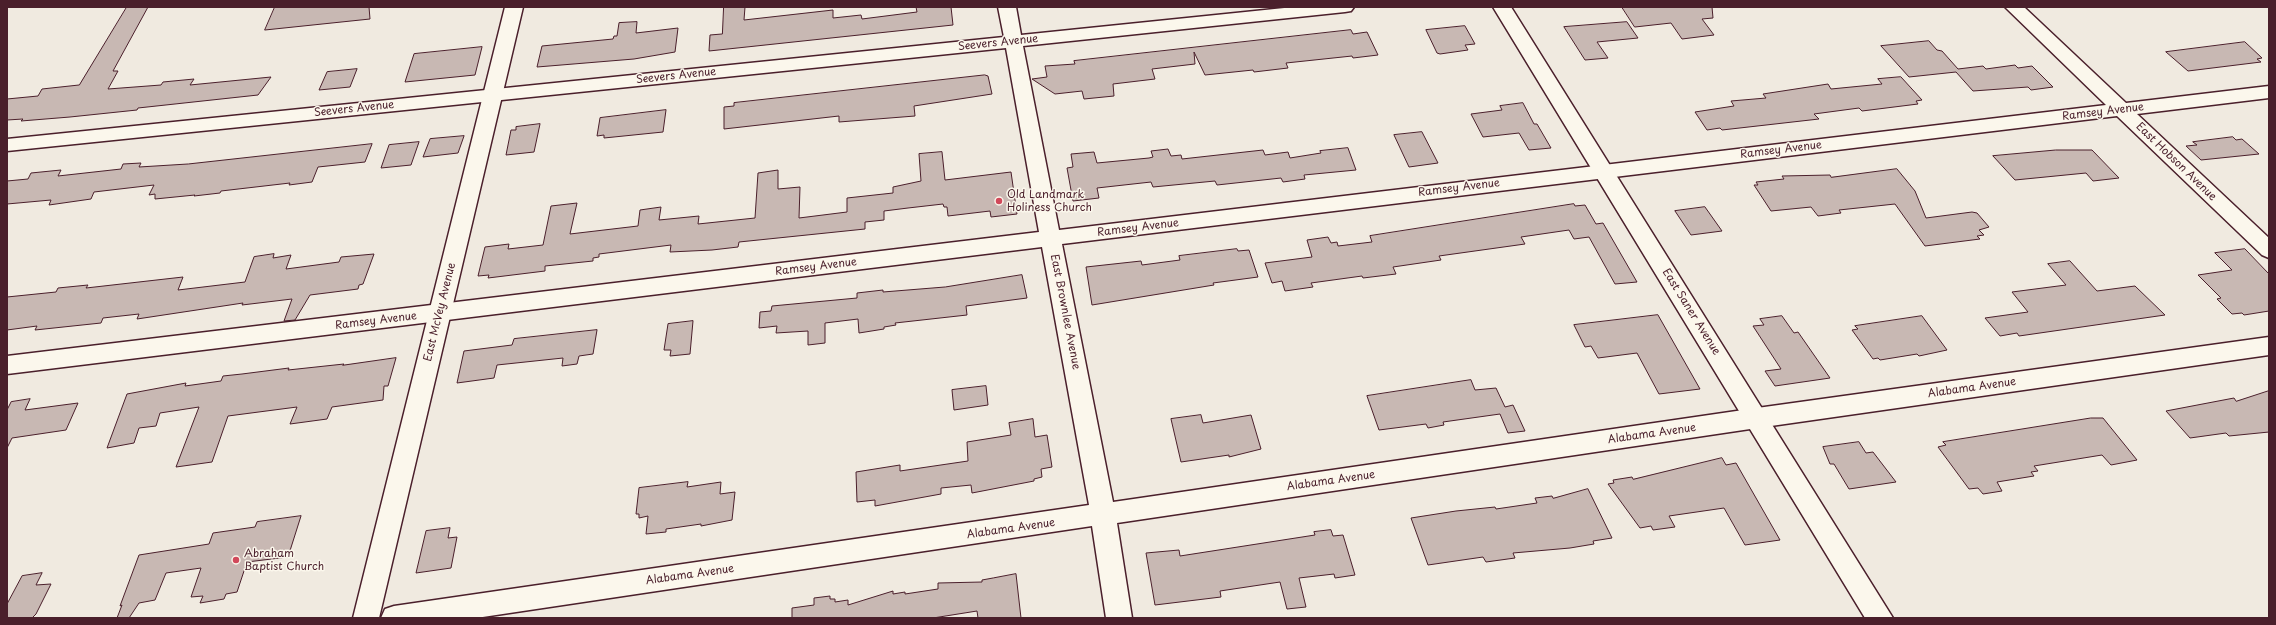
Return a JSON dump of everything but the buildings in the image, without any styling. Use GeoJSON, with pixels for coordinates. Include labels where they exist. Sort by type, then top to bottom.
{"type":"FeatureCollection","features":[{"type":"Feature","properties":{"kind":"street","name":"East McVey Avenue"},"geometry":{"type":"LineString","coordinates":[[366,618],[439,314],[494,95],[514,7]]}},
{"type":"Feature","properties":{"kind":"street","name":"East Brownlee Avenue"},"geometry":{"type":"LineString","coordinates":[[1007,7],[1012,42],[1051,238],[1103,515],[1119,618]]}},
{"type":"Feature","properties":{"kind":"street","name":"Seevers Avenue"},"geometry":{"type":"LineString","coordinates":[[7,145],[1345,7]]}},
{"type":"Feature","properties":{"kind":"street","name":"East Saner Avenue"},"geometry":{"type":"LineString","coordinates":[[1502,7],[1880,618]]}},
{"type":"Feature","properties":{"kind":"street","name":"East Hobson Avenue"},"geometry":{"type":"LineString","coordinates":[[2014,7],[2269,250]]}},
{"type":"Feature","properties":{"kind":"street","name":"Ramsey Avenue"},"geometry":{"type":"LineString","coordinates":[[7,365],[439,314],[1604,171],[2269,92]]}},
{"type":"Feature","properties":{"kind":"street","name":"Alabama Avenue"},"geometry":{"type":"LineString","coordinates":[[394,618],[1757,418],[2269,346]]}},
{"type":"Feature","properties":{"kind":"place","name":"Old Landmark Holiness Church"},"geometry":{"type":"Point","coordinates":[999,201]}},
{"type":"Feature","properties":{"kind":"place","name":"Abraham Baptist Church"},"geometry":{"type":"Point","coordinates":[236,560]}}]}
